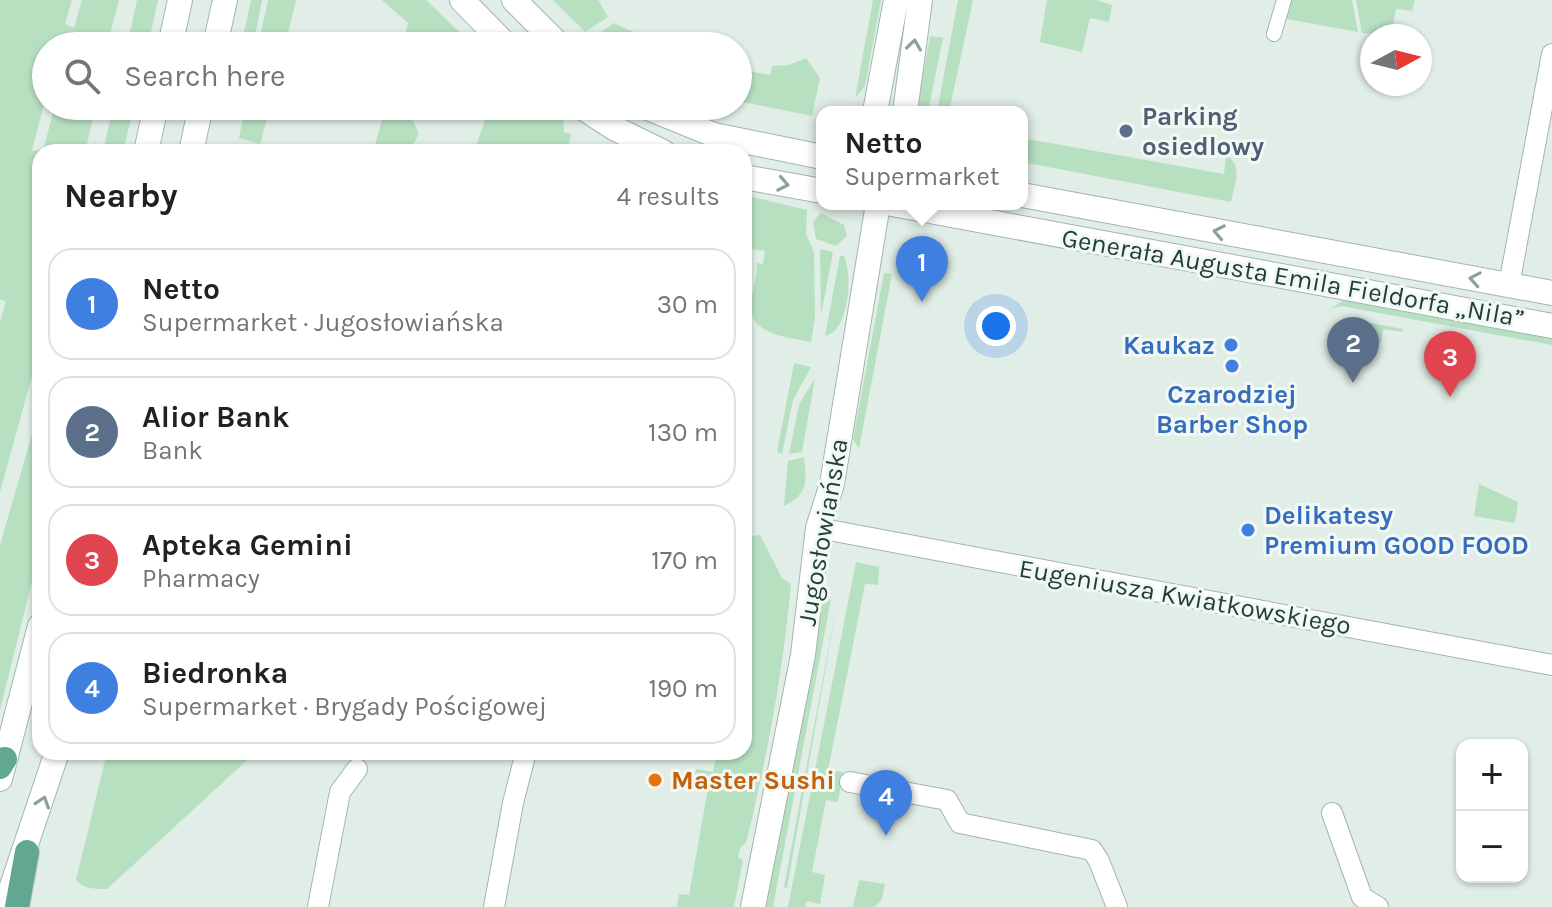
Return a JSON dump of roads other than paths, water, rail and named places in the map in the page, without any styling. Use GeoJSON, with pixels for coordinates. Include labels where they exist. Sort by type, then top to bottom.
{"type":"FeatureCollection","features":[{"type":"Feature","properties":{"kind":"main road"},"geometry":{"type":"LineString","coordinates":[[17,907],[27,852]]}},
{"type":"Feature","properties":{"kind":"street"},"geometry":{"type":"LineString","coordinates":[[173,32],[180,0]]}},
{"type":"Feature","properties":{"kind":"street"},"geometry":{"type":"LineString","coordinates":[[218,32],[225,0]]}},
{"type":"Feature","properties":{"kind":"street"},"geometry":{"type":"LineString","coordinates":[[462,0],[493,32]]}},
{"type":"Feature","properties":{"kind":"street"},"geometry":{"type":"LineString","coordinates":[[514,0],[546,32]]}},
{"type":"Feature","properties":{"kind":"street"},"geometry":{"type":"LineString","coordinates":[[876,106],[896,0]]}},
{"type":"Feature","properties":{"kind":"street"},"geometry":{"type":"LineString","coordinates":[[906,106],[920,0]]}},
{"type":"Feature","properties":{"kind":"street"},"geometry":{"type":"LineString","coordinates":[[1274,34],[1284,0]]}},
{"type":"Feature","properties":{"kind":"street"},"geometry":{"type":"LineString","coordinates":[[1509,285],[1552,54]]}},
{"type":"Feature","properties":{"kind":"street"},"geometry":{"type":"LineString","coordinates":[[148,144],[153,120]]}},
{"type":"Feature","properties":{"kind":"street"},"geometry":{"type":"LineString","coordinates":[[193,144],[198,120]]}},
{"type":"Feature","properties":{"kind":"street"},"geometry":{"type":"LineString","coordinates":[[605,120],[649,144]]}},
{"type":"Feature","properties":{"kind":"street"},"geometry":{"type":"LineString","coordinates":[[677,120],[714,135],[816,156]]}},
{"type":"Feature","properties":{"kind":"street"},"geometry":{"type":"LineString","coordinates":[[752,178],[816,190]]}},
{"type":"Feature","properties":{"kind":"street","name":"Generała Augusta Emila Fieldorfa „Nila”"},"geometry":{"type":"LineString","coordinates":[[1028,196],[1552,293]]}},
{"type":"Feature","properties":{"kind":"street","name":"Jugosłowiańska"},"geometry":{"type":"LineString","coordinates":[[753,907],[803,655],[818,528],[832,484],[877,210]]}},
{"type":"Feature","properties":{"kind":"street","name":"Generała Augusta Emila Fieldorfa „Nila”"},"geometry":{"type":"LineString","coordinates":[[924,210],[1552,326]]}},
{"type":"Feature","properties":{"kind":"street","name":"Eugeniusza Kwiatkowskiego"},"geometry":{"type":"LineString","coordinates":[[818,528],[1552,665]]}},
{"type":"Feature","properties":{"kind":"street"},"geometry":{"type":"LineString","coordinates":[[2,768],[32,656]]}},
{"type":"Feature","properties":{"kind":"street"},"geometry":{"type":"LineString","coordinates":[[5,907],[27,852],[55,760]]}},
{"type":"Feature","properties":{"kind":"street"},"geometry":{"type":"LineString","coordinates":[[494,907],[524,760]]}},
{"type":"Feature","properties":{"kind":"street"},"geometry":{"type":"LineString","coordinates":[[318,907],[340,792],[357,769]]}},
{"type":"Feature","properties":{"kind":"street"},"geometry":{"type":"LineString","coordinates":[[850,782],[947,800],[960,823],[1092,850],[1117,907]]}},
{"type":"Feature","properties":{"kind":"street"},"geometry":{"type":"LineString","coordinates":[[1332,813],[1362,897],[1378,907]]}},
{"type":"Feature","properties":{"kind":"place","name":"Parking osiedlowy"},"geometry":{"type":"Point","coordinates":[1126,131]}},
{"type":"Feature","properties":{"kind":"place","name":"Netto"},"geometry":{"type":"Point","coordinates":[922,302]}},
{"type":"Feature","properties":{"kind":"place","name":"Kaukaz"},"geometry":{"type":"Point","coordinates":[1231,345]}},
{"type":"Feature","properties":{"kind":"place","name":"Czarodziej Barber Shop"},"geometry":{"type":"Point","coordinates":[1232,366]}},
{"type":"Feature","properties":{"kind":"place","name":"Alior Bank"},"geometry":{"type":"Point","coordinates":[1353,383]}},
{"type":"Feature","properties":{"kind":"place","name":"Apteka Gemini"},"geometry":{"type":"Point","coordinates":[1450,397]}},
{"type":"Feature","properties":{"kind":"place","name":"Delikatesy Premium GOOD FOOD"},"geometry":{"type":"Point","coordinates":[1248,530]}},
{"type":"Feature","properties":{"kind":"place","name":"Master Sushi"},"geometry":{"type":"Point","coordinates":[655,780]}},
{"type":"Feature","properties":{"kind":"place","name":"Biedronka"},"geometry":{"type":"Point","coordinates":[886,836]}}]}
